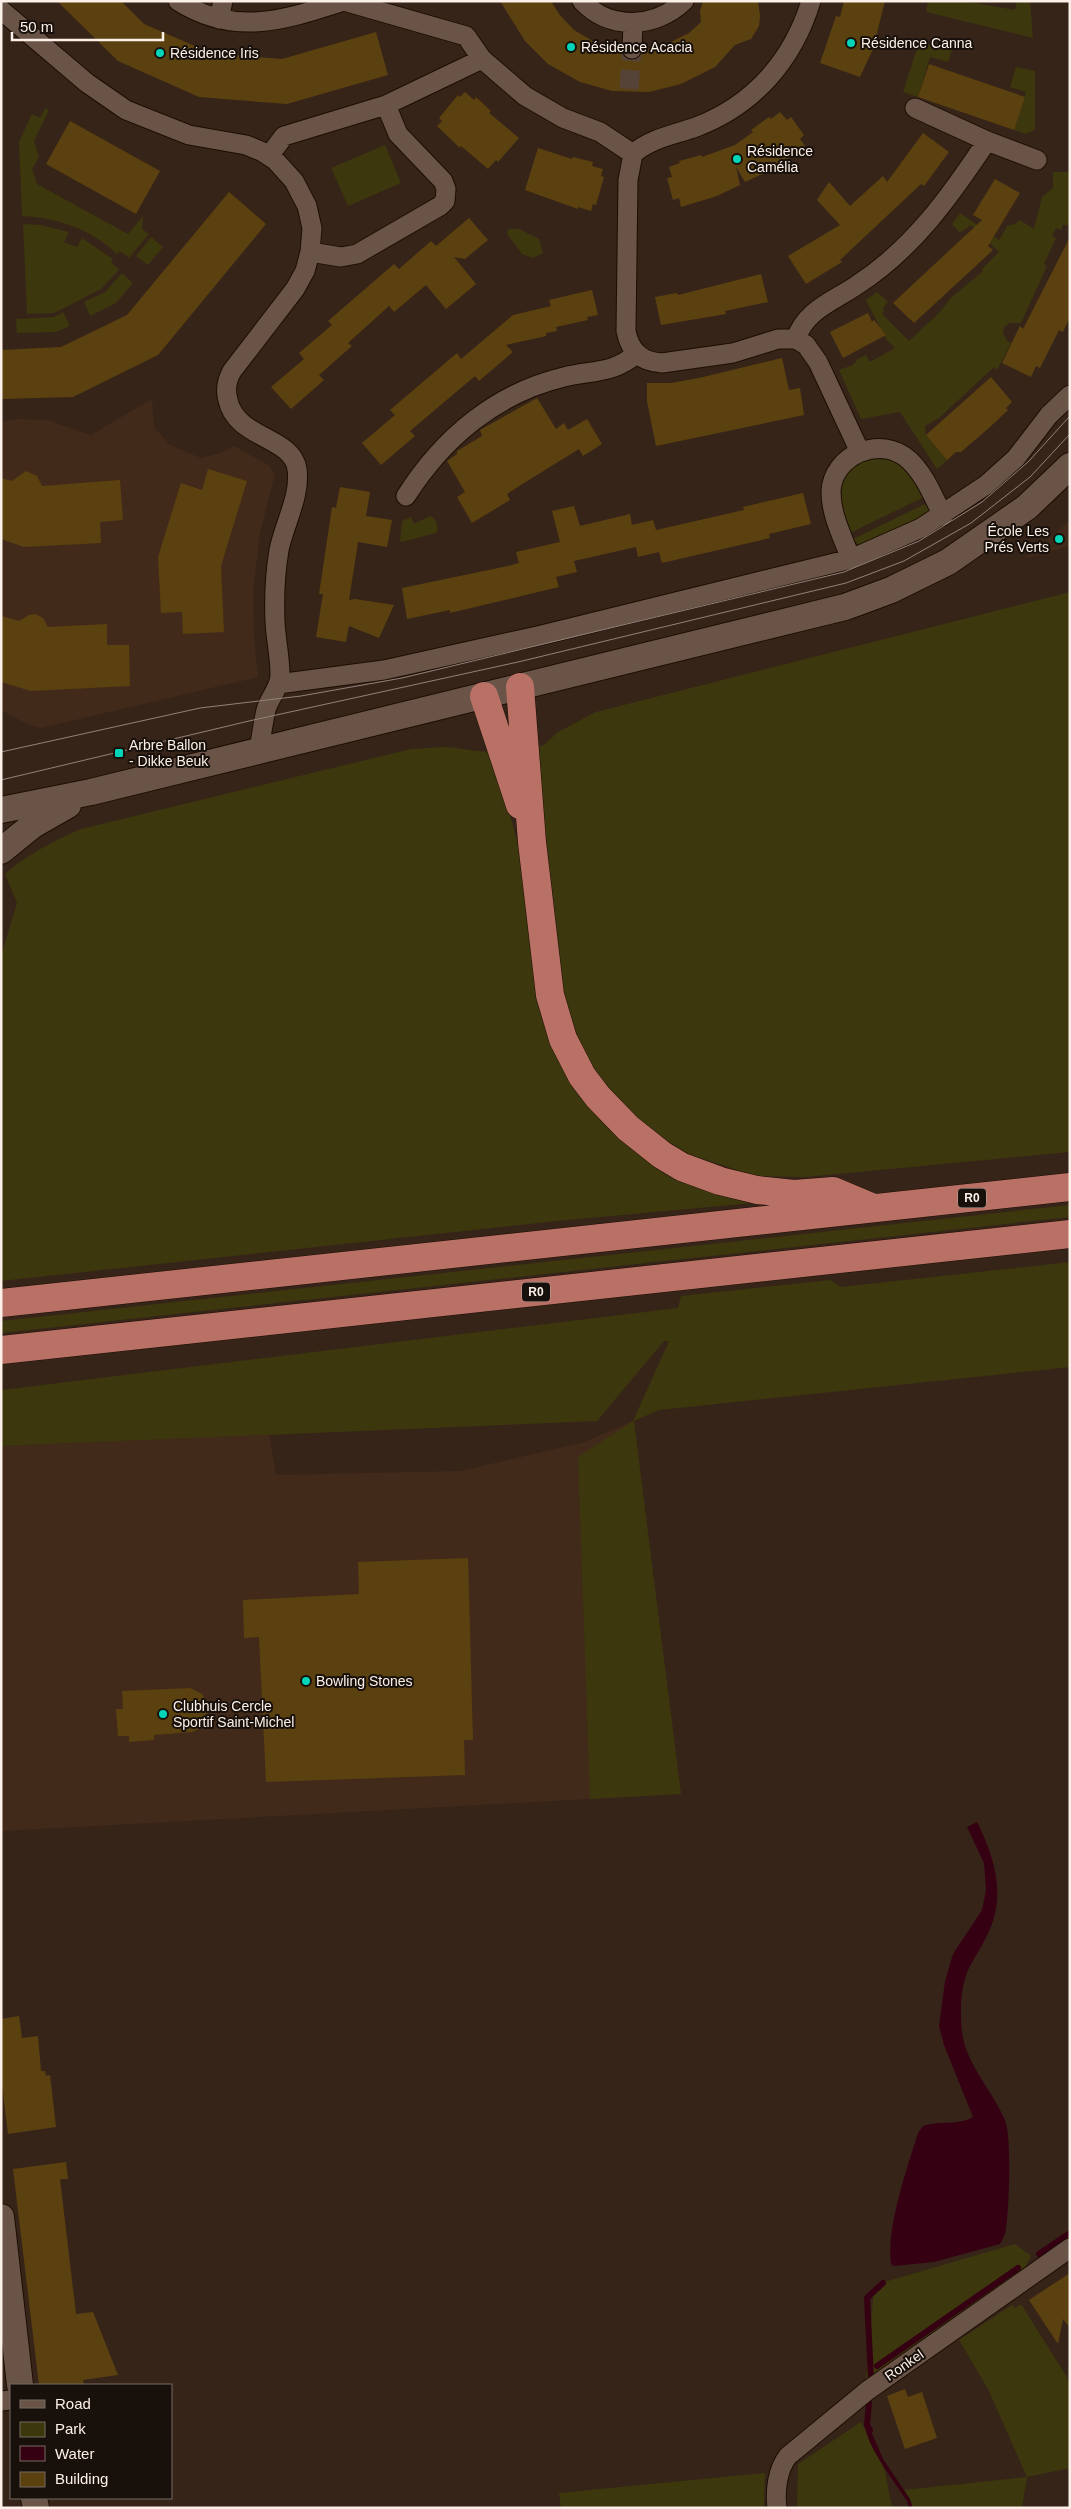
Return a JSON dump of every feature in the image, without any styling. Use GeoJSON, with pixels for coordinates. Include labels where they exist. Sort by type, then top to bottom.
{"type":"FeatureCollection","features":[{"type":"Feature","properties":{"kind":"highway"},"geometry":{"type":"LineString","coordinates":[[520,687],[532,842],[550,995],[563,1039],[582,1076],[611,1111],[662,1155],[701,1175],[757,1190],[794,1194],[832,1191],[875,1208]]}},
{"type":"Feature","properties":{"kind":"highway"},"geometry":{"type":"LineString","coordinates":[[484,696],[532,842]]}},
{"type":"Feature","properties":{"kind":"highway","name":"R0"},"geometry":{"type":"LineString","coordinates":[[1,1303],[1070,1187]]}},
{"type":"Feature","properties":{"kind":"highway","name":"R0"},"geometry":{"type":"LineString","coordinates":[[1,1350],[1070,1234]]}},
{"type":"Feature","properties":{"kind":"street"},"geometry":{"type":"LineString","coordinates":[[178,1],[195,11],[221,10],[234,22],[266,22],[298,16],[344,1],[458,32],[466,36],[482,59],[507,82],[544,108],[600,132],[633,154]]}},
{"type":"Feature","properties":{"kind":"street"},"geometry":{"type":"LineString","coordinates":[[582,1],[602,16],[634,23],[660,18],[684,1]]}},
{"type":"Feature","properties":{"kind":"street"},"geometry":{"type":"LineString","coordinates":[[811,1],[794,44],[779,66],[755,92],[721,115],[693,128],[652,141],[633,154],[628,180],[626,331],[628,340],[636,354],[652,363],[671,363],[733,353],[778,339],[796,339],[806,345],[818,362],[860,452]]}},
{"type":"Feature","properties":{"kind":"street"},"geometry":{"type":"LineString","coordinates":[[1,10],[87,83],[126,110],[189,135],[246,145],[269,156],[290,176],[303,195],[312,228],[310,252],[301,281],[232,371],[227,384],[228,404],[236,420],[248,430],[282,448],[294,460],[297,466],[295,489],[279,550],[275,588],[275,623],[280,675],[278,684],[266,708],[259,751]]}},
{"type":"Feature","properties":{"kind":"street"},"geometry":{"type":"LineString","coordinates":[[632,49],[634,23]]}},
{"type":"Feature","properties":{"kind":"street"},"geometry":{"type":"LineString","coordinates":[[269,156],[279,140],[292,132],[386,105],[482,59]]}},
{"type":"Feature","properties":{"kind":"street"},"geometry":{"type":"LineString","coordinates":[[310,252],[342,257],[357,254],[446,201],[446,189],[443,181],[398,134],[386,105]]}},
{"type":"Feature","properties":{"kind":"street"},"geometry":{"type":"LineString","coordinates":[[916,108],[987,141],[1037,160]]}},
{"type":"Feature","properties":{"kind":"street"},"geometry":{"type":"LineString","coordinates":[[796,339],[802,324],[812,313],[884,265],[926,224],[949,198],[987,141]]}},
{"type":"Feature","properties":{"kind":"street"},"geometry":{"type":"LineString","coordinates":[[406,496],[420,474],[450,441],[487,409],[532,386],[565,376],[603,371],[623,365],[636,354]]}},
{"type":"Feature","properties":{"kind":"street"},"geometry":{"type":"LineString","coordinates":[[278,684],[393,668],[542,635],[851,559],[896,540],[943,516],[1003,472],[1027,446],[1055,408],[1070,395]]}},
{"type":"Feature","properties":{"kind":"street"},"geometry":{"type":"LineString","coordinates":[[851,559],[836,519],[831,491],[840,468],[860,452],[884,449],[908,459],[922,476],[943,516]]}},
{"type":"Feature","properties":{"kind":"street"},"geometry":{"type":"LineString","coordinates":[[1,810],[91,792],[845,607],[892,590],[948,562],[1027,507],[1070,466]]}},
{"type":"Feature","properties":{"kind":"street"},"geometry":{"type":"LineString","coordinates":[[1,851],[33,824],[91,792]]}},
{"type":"Feature","properties":{"kind":"street"},"geometry":{"type":"LineString","coordinates":[[1,2217],[20,2384]]}},
{"type":"Feature","properties":{"kind":"street","name":"Ronkel"},"geometry":{"type":"LineString","coordinates":[[777,2508],[778,2478],[783,2462],[788,2456],[867,2391],[1070,2248]]}},
{"type":"Feature","properties":{"kind":"shaded area"},"geometry":{"type":"Polygon","coordinates":[[[152,399],[154,427],[170,445],[201,458],[221,453],[234,446],[268,465],[275,473],[260,533],[253,589],[254,640],[258,677],[41,728],[29,725],[1,710],[1,422],[18,419],[47,420],[91,435],[152,399]]]}},
{"type":"Feature","properties":{"kind":"shaded area","name":"École Les Prés Verts"},"geometry":{"type":"Polygon","coordinates":[[[1070,520],[1070,546],[1023,559],[1058,531],[1070,520]]]}},
{"type":"Feature","properties":{"kind":"shaded area"},"geometry":{"type":"Polygon","coordinates":[[[633,1421],[681,1794],[1,1831],[1,1446],[269,1434],[276,1475],[461,1471],[585,1442],[633,1421]]]}},
{"type":"Feature","properties":{"kind":"green space"},"geometry":{"type":"Polygon","coordinates":[[[928,1],[964,1],[1015,10],[1017,1],[1030,1],[1033,38],[926,12],[928,1]]]}},
{"type":"Feature","properties":{"kind":"green space"},"geometry":{"type":"Polygon","coordinates":[[[919,42],[952,50],[948,62],[930,57],[918,97],[903,92],[919,42]]]}},
{"type":"Feature","properties":{"kind":"green space"},"geometry":{"type":"Polygon","coordinates":[[[1016,67],[1035,71],[1035,130],[1026,134],[1014,130],[1026,92],[1010,87],[1016,67]]]}},
{"type":"Feature","properties":{"kind":"green space"},"geometry":{"type":"Polygon","coordinates":[[[45,108],[49,110],[34,141],[39,157],[32,169],[37,184],[128,234],[143,216],[142,229],[149,234],[129,258],[120,251],[117,254],[96,238],[73,226],[48,219],[22,216],[19,142],[32,114],[40,118],[45,108]]]}},
{"type":"Feature","properties":{"kind":"green space"},"geometry":{"type":"Polygon","coordinates":[[[385,145],[401,183],[348,206],[331,168],[385,145]]]}},
{"type":"Feature","properties":{"kind":"green space"},"geometry":{"type":"Polygon","coordinates":[[[1053,172],[1069,172],[1070,219],[1067,226],[1063,224],[1061,230],[1056,228],[1052,236],[1056,238],[1044,264],[1047,266],[1021,323],[1010,323],[1004,327],[1003,333],[1007,341],[1011,343],[997,370],[994,367],[939,418],[925,426],[926,435],[947,460],[937,469],[900,412],[861,419],[839,370],[853,365],[858,359],[866,355],[870,362],[895,348],[886,339],[866,300],[877,292],[888,302],[883,308],[882,314],[909,341],[939,313],[951,298],[983,271],[982,269],[999,252],[971,225],[960,233],[952,224],[960,213],[999,240],[1007,226],[1015,224],[1020,220],[1034,229],[1042,197],[1053,188],[1053,172]]]}},
{"type":"Feature","properties":{"kind":"green space"},"geometry":{"type":"Polygon","coordinates":[[[23,224],[41,225],[69,232],[64,242],[77,247],[82,238],[113,259],[111,262],[119,270],[101,289],[54,313],[27,314],[23,224]]]}},
{"type":"Feature","properties":{"kind":"green space"},"geometry":{"type":"Polygon","coordinates":[[[509,229],[519,229],[539,239],[543,253],[533,258],[522,254],[507,234],[509,229]]]}},
{"type":"Feature","properties":{"kind":"green space"},"geometry":{"type":"Polygon","coordinates":[[[151,237],[163,247],[148,265],[136,256],[151,237]]]}},
{"type":"Feature","properties":{"kind":"green space"},"geometry":{"type":"Polygon","coordinates":[[[122,273],[133,283],[116,303],[90,316],[84,302],[105,292],[122,273]]]}},
{"type":"Feature","properties":{"kind":"green space"},"geometry":{"type":"Polygon","coordinates":[[[63,312],[70,326],[56,332],[17,333],[16,319],[54,317],[63,312]]]}},
{"type":"Feature","properties":{"kind":"green space"},"geometry":{"type":"Polygon","coordinates":[[[868,454],[901,461],[926,496],[850,533],[839,510],[841,478],[868,454]]]}},
{"type":"Feature","properties":{"kind":"green space"},"geometry":{"type":"Polygon","coordinates":[[[929,502],[930,515],[860,546],[853,539],[929,502]]]}},
{"type":"Feature","properties":{"kind":"green space"},"geometry":{"type":"Polygon","coordinates":[[[430,516],[437,523],[438,529],[436,533],[400,541],[402,521],[411,517],[414,524],[430,516]]]}},
{"type":"Feature","properties":{"kind":"green space"},"geometry":{"type":"Polygon","coordinates":[[[1070,592],[1070,1152],[805,1177],[755,1176],[689,1154],[655,1134],[610,1094],[583,1051],[564,1000],[536,747],[544,745],[558,732],[596,712],[1070,592]]]}},
{"type":"Feature","properties":{"kind":"green space"},"geometry":{"type":"Polygon","coordinates":[[[446,747],[494,751],[581,1094],[765,1202],[557,1221],[1,1281],[1,956],[17,903],[5,874],[41,848],[81,829],[411,749],[446,747]]]}},
{"type":"Feature","properties":{"kind":"green space"},"geometry":{"type":"Polygon","coordinates":[[[1070,1205],[1070,1217],[1,1333],[1,1321],[1070,1205]]]}},
{"type":"Feature","properties":{"kind":"green space"},"geometry":{"type":"Polygon","coordinates":[[[1070,1262],[1070,1367],[659,1410],[634,1421],[681,1794],[590,1799],[578,1457],[633,1421],[669,1341],[664,1341],[597,1421],[1,1446],[1,1390],[678,1308],[681,1296],[830,1280],[841,1287],[1070,1262]]]}},
{"type":"Feature","properties":{"kind":"green space"},"geometry":{"type":"Polygon","coordinates":[[[1015,2244],[1031,2256],[1020,2276],[866,2381],[874,2288],[881,2283],[1015,2244]]]}},
{"type":"Feature","properties":{"kind":"green space"},"geometry":{"type":"Polygon","coordinates":[[[1021,2304],[1070,2382],[1070,2468],[1027,2477],[988,2389],[959,2340],[1012,2305],[1015,2308],[1021,2304]]]}},
{"type":"Feature","properties":{"kind":"green space"},"geometry":{"type":"Polygon","coordinates":[[[861,2422],[885,2471],[892,2508],[797,2508],[798,2464],[861,2422]]]}},
{"type":"Feature","properties":{"kind":"green space"},"geometry":{"type":"Polygon","coordinates":[[[765,2473],[764,2508],[561,2508],[559,2493],[765,2473]]]}},
{"type":"Feature","properties":{"kind":"green space"},"geometry":{"type":"Polygon","coordinates":[[[1027,2477],[1022,2508],[913,2508],[904,2490],[1027,2477]]]}},
{"type":"Feature","properties":{"kind":"water"},"geometry":{"type":"Polygon","coordinates":[[[977,1822],[995,1870],[997,1883],[996,1908],[991,1927],[966,1975],[961,2000],[961,2024],[964,2044],[974,2066],[1000,2109],[1007,2129],[1009,2174],[1006,2230],[1000,2244],[934,2262],[894,2266],[891,2264],[890,2249],[894,2216],[918,2133],[923,2126],[929,2124],[961,2121],[973,2117],[944,2045],[939,2026],[945,1981],[953,1954],[982,1910],[986,1890],[984,1863],[967,1827],[977,1822]]]}},
{"type":"Feature","properties":{"kind":"water"},"geometry":{"type":"Polygon","coordinates":[[[865,2422],[867,2422],[883,2459],[910,2499],[913,2508],[909,2508],[907,2501],[875,2452],[869,2441],[865,2422]]]}},
{"type":"Feature","properties":{"kind":"building","name":"Résidence Iris"},"geometry":{"type":"Polygon","coordinates":[[[57,1],[121,1],[144,24],[211,53],[282,59],[376,32],[388,75],[287,104],[199,97],[118,61],[57,1]]]}},
{"type":"Feature","properties":{"kind":"building","name":"Résidence Acacia"},"geometry":{"type":"Polygon","coordinates":[[[500,1],[551,1],[559,14],[574,30],[596,43],[621,49],[626,58],[631,60],[638,59],[643,50],[667,44],[689,33],[701,22],[700,11],[703,1],[758,1],[760,16],[759,26],[751,39],[735,45],[715,67],[681,84],[649,92],[612,91],[580,82],[548,64],[525,41],[500,1]]]}},
{"type":"Feature","properties":{"kind":"building","name":"Résidence Canna"},"geometry":{"type":"Polygon","coordinates":[[[844,1],[885,1],[873,49],[860,77],[820,63],[836,16],[840,17],[844,1]]]}},
{"type":"Feature","properties":{"kind":"building"},"geometry":{"type":"Polygon","coordinates":[[[929,64],[1025,97],[1014,130],[918,97],[929,64]]]}},
{"type":"Feature","properties":{"kind":"building"},"geometry":{"type":"Polygon","coordinates":[[[465,92],[474,100],[476,97],[491,111],[489,113],[519,138],[498,162],[496,160],[488,169],[461,146],[460,148],[437,126],[442,121],[439,118],[458,95],[460,97],[465,92]]]}},
{"type":"Feature","properties":{"kind":"building","name":"Résidence Camélia"},"geometry":{"type":"Polygon","coordinates":[[[780,112],[787,120],[791,117],[804,135],[800,139],[805,146],[775,168],[745,182],[736,167],[740,185],[717,196],[681,207],[679,198],[673,200],[667,178],[672,177],[669,167],[680,163],[679,161],[701,155],[702,157],[735,145],[753,132],[751,130],[769,117],[771,119],[780,112]]]}},
{"type":"Feature","properties":{"kind":"building"},"geometry":{"type":"Polygon","coordinates":[[[70,121],[160,171],[136,214],[46,164],[70,121]]]}},
{"type":"Feature","properties":{"kind":"building"},"geometry":{"type":"Polygon","coordinates":[[[923,133],[949,152],[924,186],[921,184],[840,260],[842,262],[806,284],[788,256],[840,225],[817,200],[829,182],[850,206],[883,176],[887,182],[923,133]]]}},
{"type":"Feature","properties":{"kind":"building"},"geometry":{"type":"Polygon","coordinates":[[[538,148],[572,159],[573,157],[593,162],[592,166],[603,169],[601,176],[604,177],[596,205],[593,204],[591,211],[578,207],[578,209],[525,190],[538,148]]]}},
{"type":"Feature","properties":{"kind":"building"},"geometry":{"type":"Polygon","coordinates":[[[995,179],[1020,193],[988,246],[993,250],[914,323],[893,303],[982,220],[973,215],[995,179]]]}},
{"type":"Feature","properties":{"kind":"building"},"geometry":{"type":"Polygon","coordinates":[[[229,192],[266,224],[158,355],[73,397],[1,399],[1,350],[61,347],[127,315],[229,192]]]}},
{"type":"Feature","properties":{"kind":"building"},"geometry":{"type":"Polygon","coordinates":[[[469,218],[488,240],[465,259],[454,257],[476,284],[446,309],[426,285],[394,312],[389,306],[348,343],[352,346],[319,375],[324,380],[291,409],[271,387],[304,359],[299,353],[332,325],[328,321],[394,264],[399,269],[431,241],[436,246],[469,218]]]}},
{"type":"Feature","properties":{"kind":"building"},"geometry":{"type":"Polygon","coordinates":[[[1070,237],[1070,317],[1063,332],[1059,330],[1040,368],[1036,366],[1031,377],[1002,363],[1020,326],[1023,329],[1070,237]]]}},
{"type":"Feature","properties":{"kind":"building"},"geometry":{"type":"Polygon","coordinates":[[[761,274],[768,302],[725,311],[726,314],[661,325],[655,297],[677,293],[678,295],[761,274]]]}},
{"type":"Feature","properties":{"kind":"building"},"geometry":{"type":"Polygon","coordinates":[[[592,290],[598,315],[587,317],[588,320],[556,327],[557,331],[546,333],[546,336],[506,345],[513,352],[479,381],[475,376],[410,431],[415,436],[381,465],[362,443],[395,415],[390,410],[457,353],[461,359],[513,315],[551,306],[549,300],[592,290]]]}},
{"type":"Feature","properties":{"kind":"building"},"geometry":{"type":"Polygon","coordinates":[[[868,313],[872,322],[874,320],[886,335],[843,358],[830,332],[868,313]]]}},
{"type":"Feature","properties":{"kind":"building"},"geometry":{"type":"Polygon","coordinates":[[[782,358],[789,390],[800,388],[804,415],[656,446],[647,401],[647,383],[671,383],[699,378],[782,358]]]}},
{"type":"Feature","properties":{"kind":"building"},"geometry":{"type":"Polygon","coordinates":[[[991,377],[1012,402],[1006,408],[1008,410],[961,452],[956,452],[947,460],[926,435],[991,377]]]}},
{"type":"Feature","properties":{"kind":"building"},"geometry":{"type":"Polygon","coordinates":[[[537,398],[556,429],[564,423],[568,430],[587,419],[602,444],[583,456],[579,449],[507,494],[510,500],[472,523],[457,497],[465,492],[447,461],[457,454],[457,451],[482,436],[480,430],[537,398]]]}},
{"type":"Feature","properties":{"kind":"building"},"geometry":{"type":"Polygon","coordinates":[[[208,469],[247,481],[221,566],[224,632],[183,634],[182,612],[161,613],[158,557],[181,483],[202,490],[208,469]]]}},
{"type":"Feature","properties":{"kind":"building"},"geometry":{"type":"Polygon","coordinates":[[[26,471],[37,476],[42,486],[120,480],[123,520],[100,522],[101,543],[24,547],[1,539],[1,478],[12,481],[26,471]]]}},
{"type":"Feature","properties":{"kind":"building"},"geometry":{"type":"Polygon","coordinates":[[[340,487],[370,492],[366,516],[392,520],[387,547],[358,542],[349,600],[355,599],[394,605],[379,638],[349,626],[346,642],[316,637],[323,594],[319,594],[332,507],[336,508],[340,487]]]}},
{"type":"Feature","properties":{"kind":"building"},"geometry":{"type":"Polygon","coordinates":[[[803,493],[811,524],[769,534],[770,538],[662,563],[659,552],[638,557],[636,547],[574,561],[577,572],[556,577],[559,587],[450,613],[450,610],[407,619],[402,588],[519,563],[516,552],[560,542],[552,511],[574,506],[580,526],[630,514],[632,525],[653,520],[656,530],[744,510],[743,507],[803,493]]]}},
{"type":"Feature","properties":{"kind":"building"},"geometry":{"type":"Polygon","coordinates":[[[35,614],[43,618],[48,627],[107,624],[107,645],[129,645],[130,686],[31,691],[1,682],[1,616],[19,621],[35,614]]]}},
{"type":"Feature","properties":{"kind":"building"},"geometry":{"type":"Polygon","coordinates":[[[468,1558],[473,1740],[464,1740],[465,1775],[266,1782],[259,1637],[244,1638],[243,1600],[359,1594],[358,1562],[468,1558]]]}},
{"type":"Feature","properties":{"kind":"building","name":"Clubhuis Cercle Sportif Saint-Michel"},"geometry":{"type":"Polygon","coordinates":[[[190,1688],[202,1694],[210,1707],[207,1720],[199,1729],[192,1732],[154,1735],[154,1740],[129,1742],[129,1736],[118,1736],[116,1709],[123,1709],[122,1691],[190,1688]]]}},
{"type":"Feature","properties":{"kind":"building"},"geometry":{"type":"Polygon","coordinates":[[[19,2016],[22,2038],[38,2036],[41,2071],[45,2071],[46,2076],[50,2075],[56,2127],[8,2134],[1,2077],[1,2019],[19,2016]]]}},
{"type":"Feature","properties":{"kind":"building"},"geometry":{"type":"Polygon","coordinates":[[[66,2162],[68,2179],[60,2179],[76,2314],[93,2312],[118,2375],[83,2380],[84,2384],[39,2384],[13,2169],[66,2162]]]}},
{"type":"Feature","properties":{"kind":"building"},"geometry":{"type":"Polygon","coordinates":[[[1070,2273],[1070,2328],[1063,2319],[1058,2344],[1029,2300],[1070,2273]]]}},
{"type":"Feature","properties":{"kind":"building"},"geometry":{"type":"Polygon","coordinates":[[[905,2389],[908,2397],[922,2392],[937,2438],[905,2449],[887,2396],[905,2389]]]}},
{"type":"Feature","properties":{"kind":"waterway"},"geometry":{"type":"LineString","coordinates":[[1039,2254],[1070,2233]]}},
{"type":"Feature","properties":{"kind":"waterway"},"geometry":{"type":"LineString","coordinates":[[877,2366],[1018,2268]]}},
{"type":"Feature","properties":{"kind":"waterway"},"geometry":{"type":"LineString","coordinates":[[871,2378],[867,2298],[883,2283]]}},
{"type":"Feature","properties":{"kind":"waterway"},"geometry":{"type":"LineString","coordinates":[[869,2403],[867,2425],[870,2430]]}},
{"type":"Feature","properties":{"kind":"tunnel"},"geometry":{"type":"LineString","coordinates":[[629,89],[632,49]]}},
{"type":"Feature","properties":{"kind":"tram line"},"geometry":{"type":"LineString","coordinates":[[1,752],[200,708],[301,696],[402,678],[844,572],[919,541],[982,502],[1029,461],[1070,416]]}},
{"type":"Feature","properties":{"kind":"tram line"},"geometry":{"type":"LineString","coordinates":[[1,780],[249,721],[518,662],[846,583],[904,561],[971,523],[1030,477],[1070,434]]}},
{"type":"Feature","properties":{"kind":"place","name":"Résidence Canna"},"geometry":{"type":"Point","coordinates":[851,43]}},
{"type":"Feature","properties":{"kind":"place","name":"Résidence Acacia"},"geometry":{"type":"Point","coordinates":[571,47]}},
{"type":"Feature","properties":{"kind":"place","name":"Résidence Iris"},"geometry":{"type":"Point","coordinates":[160,53]}},
{"type":"Feature","properties":{"kind":"place","name":"Résidence Camélia"},"geometry":{"type":"Point","coordinates":[737,159]}},
{"type":"Feature","properties":{"kind":"place","name":"École Les Prés Verts"},"geometry":{"type":"Point","coordinates":[1059,539]}},
{"type":"Feature","properties":{"kind":"place","name":"Arbre Ballon - Dikke Beuk"},"geometry":{"type":"Point","coordinates":[119,753]}},
{"type":"Feature","properties":{"kind":"place","name":"Bowling Stones"},"geometry":{"type":"Point","coordinates":[306,1681]}},
{"type":"Feature","properties":{"kind":"place","name":"Clubhuis Cercle Sportif Saint-Michel"},"geometry":{"type":"Point","coordinates":[163,1714]}}]}
